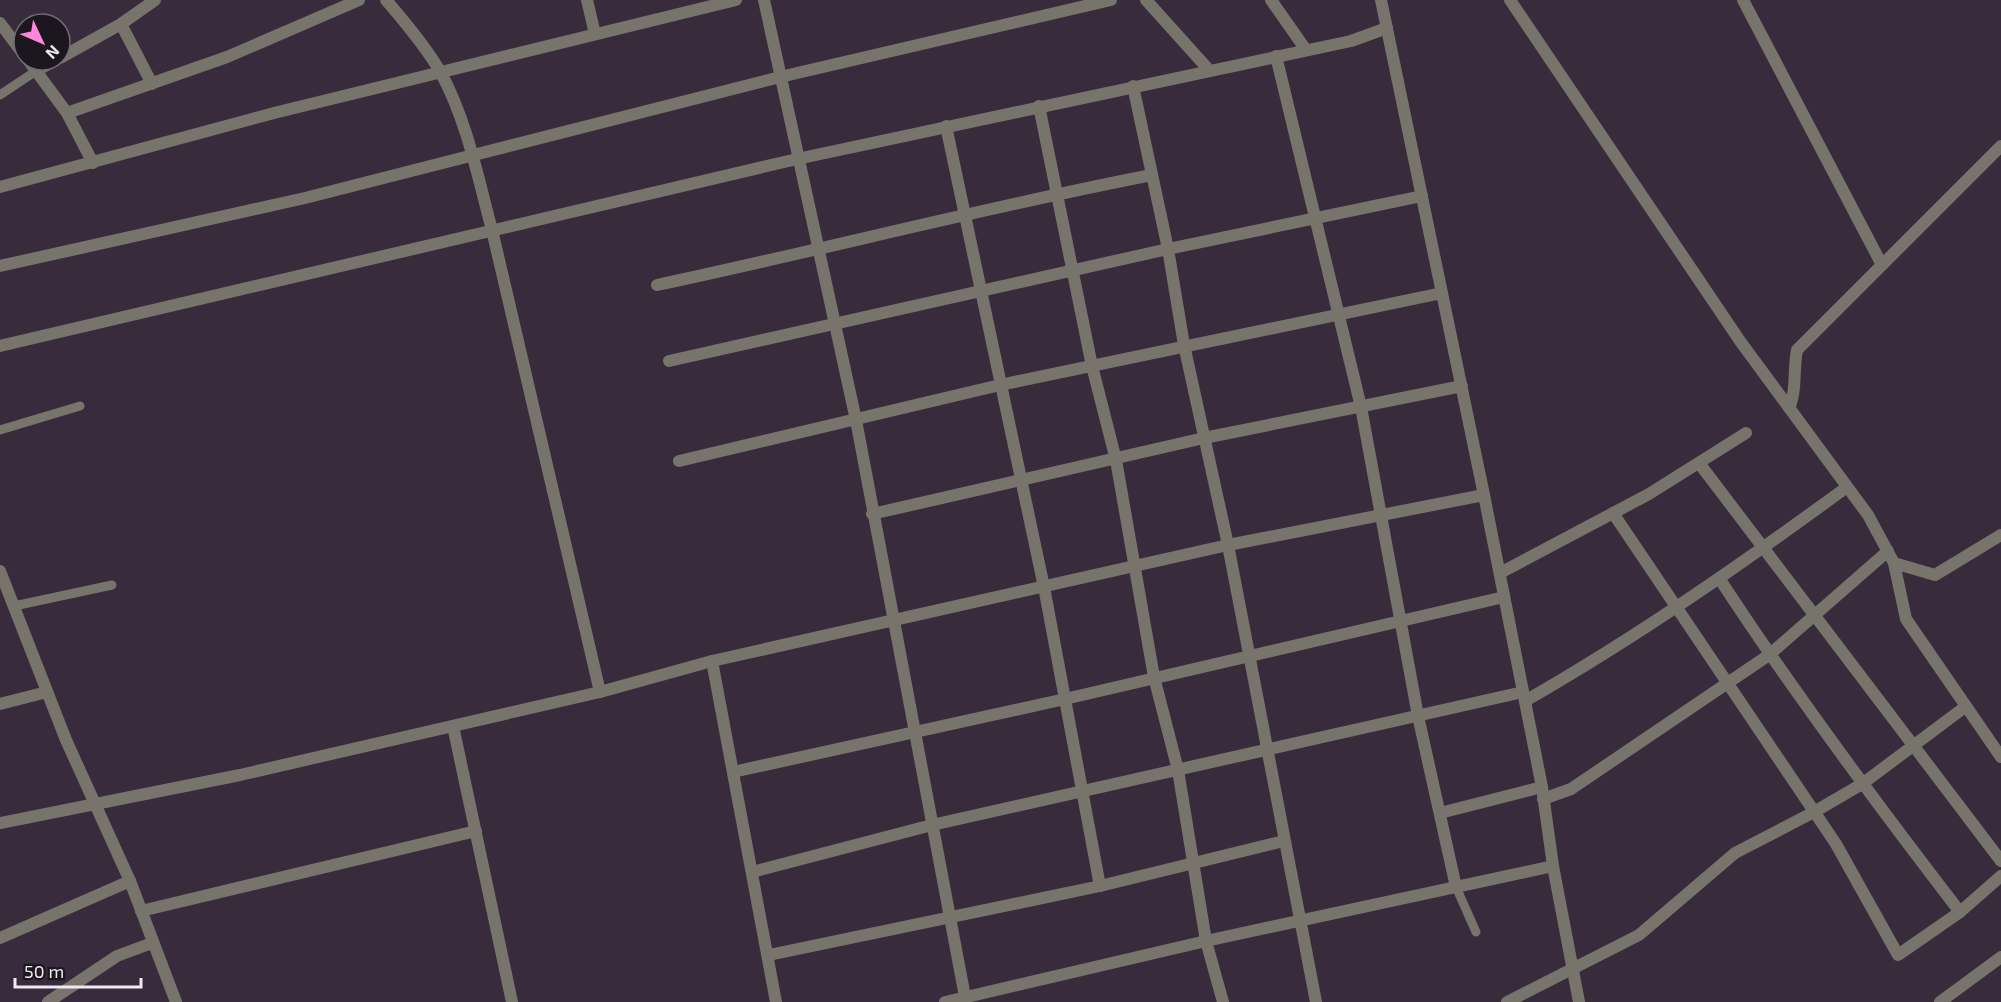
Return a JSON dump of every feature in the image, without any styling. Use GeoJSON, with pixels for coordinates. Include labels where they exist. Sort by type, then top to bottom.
{"type":"FeatureCollection","features":[{"type":"Feature","properties":{"kind":"street"},"geometry":{"type":"LineString","coordinates":[[72,51],[121,24],[155,0]]}},
{"type":"Feature","properties":{"kind":"street"},"geometry":{"type":"LineString","coordinates":[[67,112],[227,57],[359,0]]}},
{"type":"Feature","properties":{"kind":"street"},"geometry":{"type":"LineString","coordinates":[[386,0],[440,72],[456,108],[472,156],[492,230],[600,692]]}},
{"type":"Feature","properties":{"kind":"street"},"geometry":{"type":"LineString","coordinates":[[587,0],[595,34]]}},
{"type":"Feature","properties":{"kind":"street"},"geometry":{"type":"LineString","coordinates":[[0,187],[274,113],[736,0]]}},
{"type":"Feature","properties":{"kind":"street"},"geometry":{"type":"LineString","coordinates":[[764,0],[856,420],[891,621],[964,1000]]}},
{"type":"Feature","properties":{"kind":"street"},"geometry":{"type":"LineString","coordinates":[[0,266],[305,198],[780,76],[1111,0]]}},
{"type":"Feature","properties":{"kind":"street"},"geometry":{"type":"LineString","coordinates":[[1146,0],[1209,70]]}},
{"type":"Feature","properties":{"kind":"street"},"geometry":{"type":"LineString","coordinates":[[1271,0],[1306,50]]}},
{"type":"Feature","properties":{"kind":"street"},"geometry":{"type":"LineString","coordinates":[[1381,0],[1500,573],[1543,793],[1553,866],[1579,1002]]}},
{"type":"Feature","properties":{"kind":"street"},"geometry":{"type":"LineString","coordinates":[[1510,0],[1733,331],[1868,515],[1894,563],[1906,619],[1965,708],[2001,757]]}},
{"type":"Feature","properties":{"kind":"street"},"geometry":{"type":"LineString","coordinates":[[1743,0],[1882,266]]}},
{"type":"Feature","properties":{"kind":"street"},"geometry":{"type":"LineString","coordinates":[[0,23],[12,39]]}},
{"type":"Feature","properties":{"kind":"street"},"geometry":{"type":"LineString","coordinates":[[121,24],[152,84]]}},
{"type":"Feature","properties":{"kind":"street"},"geometry":{"type":"LineString","coordinates":[[0,345],[797,159],[1351,41],[1387,28]]}},
{"type":"Feature","properties":{"kind":"street"},"geometry":{"type":"LineString","coordinates":[[1276,56],[1336,314],[1361,407],[1383,514],[1418,716],[1456,887]]}},
{"type":"Feature","properties":{"kind":"street"},"geometry":{"type":"LineString","coordinates":[[37,72],[67,112],[93,163]]}},
{"type":"Feature","properties":{"kind":"street"},"geometry":{"type":"LineString","coordinates":[[1132,86],[1168,249],[1184,345],[1228,545],[1298,920],[1316,1002]]}},
{"type":"Feature","properties":{"kind":"street"},"geometry":{"type":"LineString","coordinates":[[1039,106],[1092,366],[1116,460],[1154,677],[1178,770],[1206,940],[1223,1002]]}},
{"type":"Feature","properties":{"kind":"street"},"geometry":{"type":"LineString","coordinates":[[946,126],[1044,587],[1100,886]]}},
{"type":"Feature","properties":{"kind":"street"},"geometry":{"type":"LineString","coordinates":[[1789,408],[1795,396],[1792,371],[1797,350],[2001,146]]}},
{"type":"Feature","properties":{"kind":"street"},"geometry":{"type":"LineString","coordinates":[[657,285],[818,251],[1057,193],[1152,175]]}},
{"type":"Feature","properties":{"kind":"street"},"geometry":{"type":"LineString","coordinates":[[669,361],[1168,249],[1422,196]]}},
{"type":"Feature","properties":{"kind":"street"},"geometry":{"type":"LineString","coordinates":[[679,461],[1000,385],[1442,292]]}},
{"type":"Feature","properties":{"kind":"street"},"geometry":{"type":"LineString","coordinates":[[872,514],[1116,460],[1204,438],[1462,386]]}},
{"type":"Feature","properties":{"kind":"street"},"geometry":{"type":"LineString","coordinates":[[1500,573],[1613,513],[1746,433]]}},
{"type":"Feature","properties":{"kind":"street"},"geometry":{"type":"LineString","coordinates":[[1699,463],[2001,861]]}},
{"type":"Feature","properties":{"kind":"street"},"geometry":{"type":"LineString","coordinates":[[752,872],[932,825],[1418,716],[1524,696],[1583,668],[1762,549],[1847,487]]}},
{"type":"Feature","properties":{"kind":"street"},"geometry":{"type":"LineString","coordinates":[[0,823],[240,776],[600,692],[712,661],[1228,545],[1484,495]]}},
{"type":"Feature","properties":{"kind":"street"},"geometry":{"type":"LineString","coordinates":[[1613,513],[1836,844],[1898,955],[1959,912],[2001,876]]}},
{"type":"Feature","properties":{"kind":"street"},"geometry":{"type":"LineString","coordinates":[[1894,563],[1935,575],[2001,535]]}},
{"type":"Feature","properties":{"kind":"street"},"geometry":{"type":"LineString","coordinates":[[1440,813],[1571,789],[1728,685],[1769,655],[1888,551]]}},
{"type":"Feature","properties":{"kind":"street"},"geometry":{"type":"LineString","coordinates":[[0,571],[47,692],[130,881],[176,1002]]}},
{"type":"Feature","properties":{"kind":"street"},"geometry":{"type":"LineString","coordinates":[[1719,578],[1769,655],[1862,784],[1959,912]]}},
{"type":"Feature","properties":{"kind":"street"},"geometry":{"type":"LineString","coordinates":[[733,772],[1065,699],[1504,597]]}},
{"type":"Feature","properties":{"kind":"street"},"geometry":{"type":"LineString","coordinates":[[0,609],[14,606]]}},
{"type":"Feature","properties":{"kind":"street"},"geometry":{"type":"LineString","coordinates":[[712,661],[776,1002]]}},
{"type":"Feature","properties":{"kind":"street"},"geometry":{"type":"LineString","coordinates":[[0,704],[47,692]]}},
{"type":"Feature","properties":{"kind":"street"},"geometry":{"type":"LineString","coordinates":[[1507,1002],[1639,935],[1735,853],[1862,784],[1912,744],[1965,708]]}},
{"type":"Feature","properties":{"kind":"street"},"geometry":{"type":"LineString","coordinates":[[453,726],[512,1002]]}},
{"type":"Feature","properties":{"kind":"street"},"geometry":{"type":"LineString","coordinates":[[141,911],[476,831]]}},
{"type":"Feature","properties":{"kind":"street"},"geometry":{"type":"LineString","coordinates":[[769,955],[1100,886],[1284,841]]}},
{"type":"Feature","properties":{"kind":"street"},"geometry":{"type":"LineString","coordinates":[[945,1002],[964,1000],[1206,940],[1553,866]]}},
{"type":"Feature","properties":{"kind":"street"},"geometry":{"type":"LineString","coordinates":[[0,939],[130,881]]}},
{"type":"Feature","properties":{"kind":"street"},"geometry":{"type":"LineString","coordinates":[[48,1002],[117,956],[152,943]]}},
{"type":"Feature","properties":{"kind":"street"},"geometry":{"type":"LineString","coordinates":[[1940,1002],[2001,957]]}},
{"type":"Feature","properties":{"kind":"lane"},"geometry":{"type":"LineString","coordinates":[[0,95],[34,72]]}},
{"type":"Feature","properties":{"kind":"lane"},"geometry":{"type":"LineString","coordinates":[[0,430],[80,406]]}},
{"type":"Feature","properties":{"kind":"lane"},"geometry":{"type":"LineString","coordinates":[[14,606],[112,585]]}},
{"type":"Feature","properties":{"kind":"lane"},"geometry":{"type":"LineString","coordinates":[[1456,887],[1476,932]]}}]}
